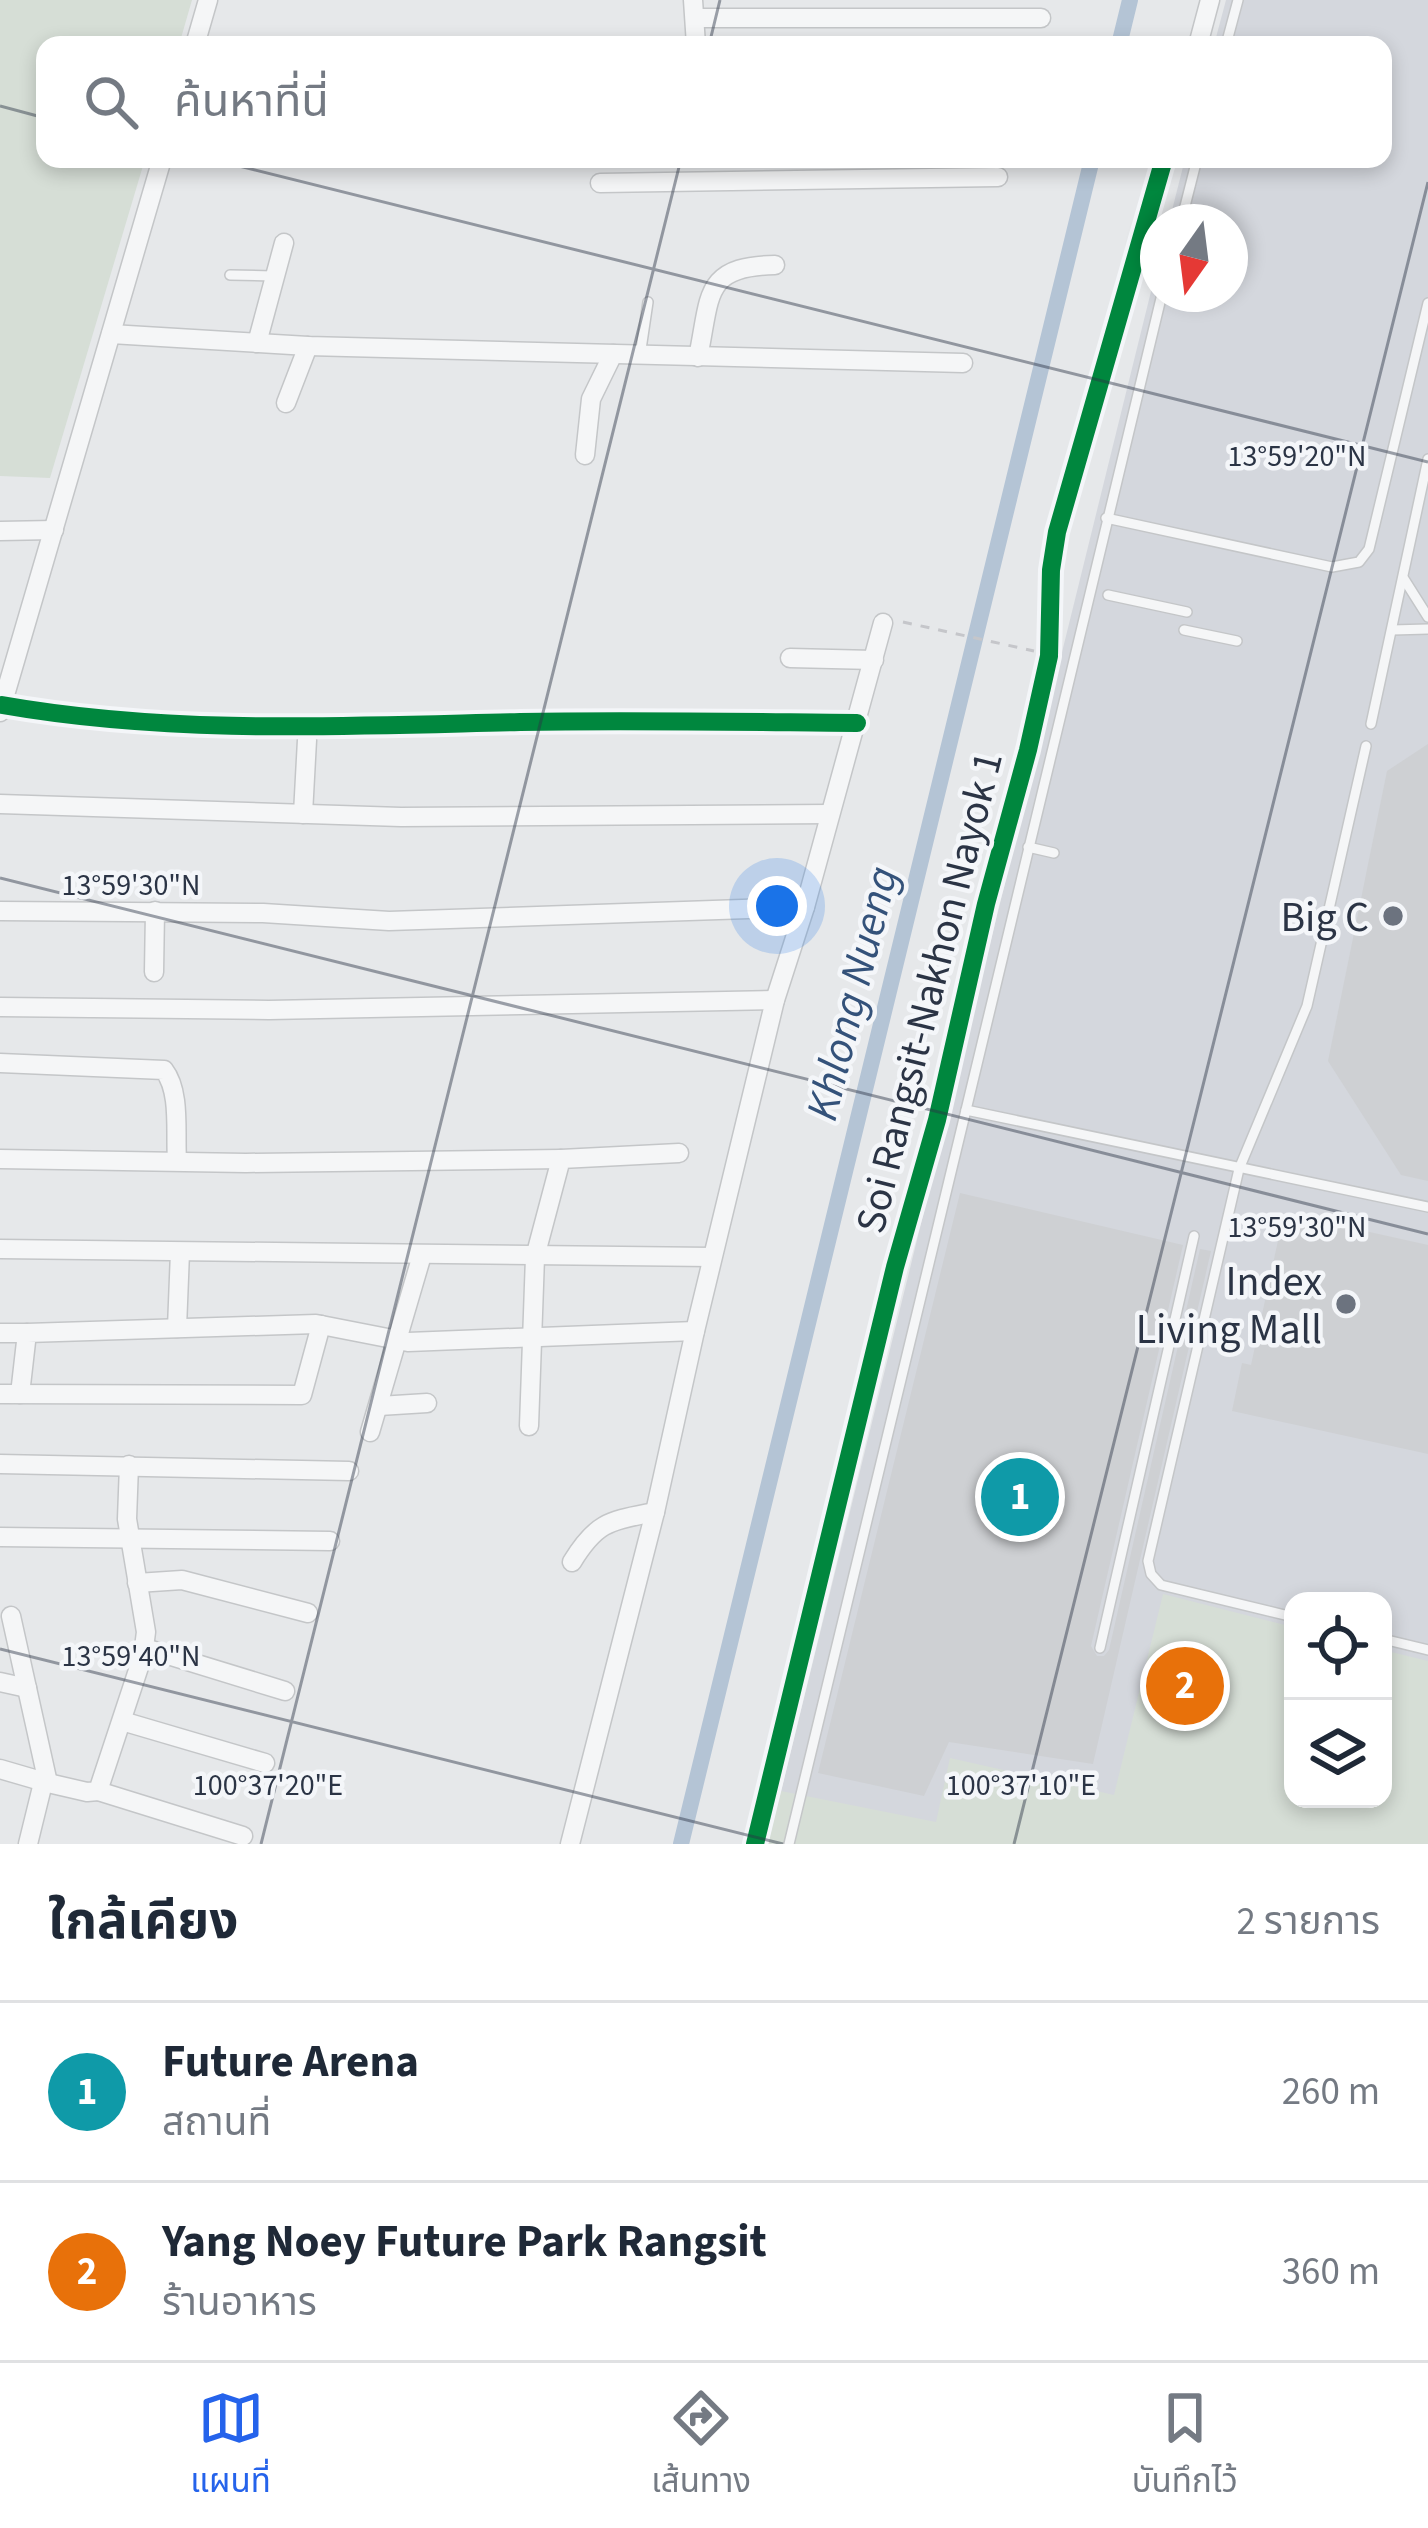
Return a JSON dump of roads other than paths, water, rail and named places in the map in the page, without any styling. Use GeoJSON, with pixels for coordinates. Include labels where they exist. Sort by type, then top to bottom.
{"type":"FeatureCollection","features":[{"type":"Feature","properties":{"kind":"street"},"geometry":{"type":"LineString","coordinates":[[198,36],[208,0]]}},
{"type":"Feature","properties":{"kind":"street"},"geometry":{"type":"LineString","coordinates":[[1200,36],[1210,0]]}},
{"type":"Feature","properties":{"kind":"street"},"geometry":{"type":"LineString","coordinates":[[695,9],[1041,18]]}},
{"type":"Feature","properties":{"kind":"street"},"geometry":{"type":"LineString","coordinates":[[159,168],[1,709],[115,720],[309,727],[857,723]]}},
{"type":"Feature","properties":{"kind":"street"},"geometry":{"type":"LineString","coordinates":[[681,182],[682,168]]}},
{"type":"Feature","properties":{"kind":"street","name":"Soi Rangsit-Nakhon Nayok 1"},"geometry":{"type":"LineString","coordinates":[[754,1844],[1028,749],[1049,656],[1057,532],[1161,168]]}},
{"type":"Feature","properties":{"kind":"street"},"geometry":{"type":"LineString","coordinates":[[599,183],[998,177]]}},
{"type":"Feature","properties":{"kind":"street"},"geometry":{"type":"LineString","coordinates":[[257,344],[284,243]]}},
{"type":"Feature","properties":{"kind":"street"},"geometry":{"type":"LineString","coordinates":[[698,357],[712,293],[720,278],[748,266],[775,265]]}},
{"type":"Feature","properties":{"kind":"street"},"geometry":{"type":"LineString","coordinates":[[111,334],[308,346],[963,363]]}},
{"type":"Feature","properties":{"kind":"street"},"geometry":{"type":"LineString","coordinates":[[286,403],[308,346]]}},
{"type":"Feature","properties":{"kind":"street"},"geometry":{"type":"LineString","coordinates":[[585,454],[591,399],[613,354]]}},
{"type":"Feature","properties":{"kind":"street"},"geometry":{"type":"LineString","coordinates":[[0,531],[54,530]]}},
{"type":"Feature","properties":{"kind":"street"},"geometry":{"type":"LineString","coordinates":[[570,1844],[656,1512],[694,1331],[775,1000],[806,907],[874,660],[892,622]]}},
{"type":"Feature","properties":{"kind":"street"},"geometry":{"type":"LineString","coordinates":[[790,658],[874,660]]}},
{"type":"Feature","properties":{"kind":"street"},"geometry":{"type":"LineString","coordinates":[[303,814],[307,740]]}},
{"type":"Feature","properties":{"kind":"street"},"geometry":{"type":"LineString","coordinates":[[0,804],[401,817],[830,814]]}},
{"type":"Feature","properties":{"kind":"street"},"geometry":{"type":"LineString","coordinates":[[0,911],[155,911],[388,921],[806,907]]}},
{"type":"Feature","properties":{"kind":"street"},"geometry":{"type":"LineString","coordinates":[[154,971],[155,911]]}},
{"type":"Feature","properties":{"kind":"street"},"geometry":{"type":"LineString","coordinates":[[0,1007],[269,1010],[775,1000]]}},
{"type":"Feature","properties":{"kind":"street"},"geometry":{"type":"LineString","coordinates":[[0,1063],[164,1070],[171,1080],[177,1160]]}},
{"type":"Feature","properties":{"kind":"street"},"geometry":{"type":"LineString","coordinates":[[0,1159],[246,1163],[680,1153]]}},
{"type":"Feature","properties":{"kind":"street"},"geometry":{"type":"LineString","coordinates":[[529,1426],[535,1257],[561,1159]]}},
{"type":"Feature","properties":{"kind":"street"},"geometry":{"type":"LineString","coordinates":[[0,1249],[712,1257]]}},
{"type":"Feature","properties":{"kind":"street"},"geometry":{"type":"LineString","coordinates":[[177,1328],[180,1252]]}},
{"type":"Feature","properties":{"kind":"street"},"geometry":{"type":"LineString","coordinates":[[370,1432],[422,1256]]}},
{"type":"Feature","properties":{"kind":"street"},"geometry":{"type":"LineString","coordinates":[[0,1333],[321,1325],[395,1341],[694,1331]]}},
{"type":"Feature","properties":{"kind":"street"},"geometry":{"type":"LineString","coordinates":[[28,1334],[10,1394],[302,1395],[321,1325]]}},
{"type":"Feature","properties":{"kind":"street"},"geometry":{"type":"LineString","coordinates":[[379,1406],[428,1402]]}},
{"type":"Feature","properties":{"kind":"street"},"geometry":{"type":"LineString","coordinates":[[0,1464],[349,1471]]}},
{"type":"Feature","properties":{"kind":"street"},"geometry":{"type":"LineString","coordinates":[[98,1791],[145,1648],[129,1539],[129,1465]]}},
{"type":"Feature","properties":{"kind":"street"},"geometry":{"type":"LineString","coordinates":[[572,1562],[589,1534],[603,1525],[656,1512]]}},
{"type":"Feature","properties":{"kind":"street"},"geometry":{"type":"LineString","coordinates":[[0,1538],[330,1541]]}},
{"type":"Feature","properties":{"kind":"street"},"geometry":{"type":"LineString","coordinates":[[137,1583],[182,1580],[308,1613]]}},
{"type":"Feature","properties":{"kind":"street"},"geometry":{"type":"LineString","coordinates":[[11,1616],[48,1783]]}},
{"type":"Feature","properties":{"kind":"street"},"geometry":{"type":"LineString","coordinates":[[145,1648],[285,1691]]}},
{"type":"Feature","properties":{"kind":"street"},"geometry":{"type":"LineString","coordinates":[[0,1682],[27,1688]]}},
{"type":"Feature","properties":{"kind":"street"},"geometry":{"type":"LineString","coordinates":[[122,1721],[266,1763]]}},
{"type":"Feature","properties":{"kind":"street"},"geometry":{"type":"LineString","coordinates":[[0,1769],[98,1791],[243,1836]]}},
{"type":"Feature","properties":{"kind":"street"},"geometry":{"type":"LineString","coordinates":[[28,1844],[42,1787],[48,1783]]}},
{"type":"Feature","properties":{"kind":"lane"},"geometry":{"type":"LineString","coordinates":[[1228,36],[1238,0]]}},
{"type":"Feature","properties":{"kind":"lane"},"geometry":{"type":"LineString","coordinates":[[1186,204],[1195,168]]}},
{"type":"Feature","properties":{"kind":"lane"},"geometry":{"type":"LineString","coordinates":[[230,275],[273,276]]}},
{"type":"Feature","properties":{"kind":"lane"},"geometry":{"type":"LineString","coordinates":[[640,356],[648,302]]}},
{"type":"Feature","properties":{"kind":"lane"},"geometry":{"type":"LineString","coordinates":[[1106,518],[1332,567],[1359,562],[1369,549],[1428,303]]}},
{"type":"Feature","properties":{"kind":"lane"},"geometry":{"type":"LineString","coordinates":[[789,1844],[1158,312]]}},
{"type":"Feature","properties":{"kind":"lane"},"geometry":{"type":"LineString","coordinates":[[1371,724],[1428,459]]}},
{"type":"Feature","properties":{"kind":"lane"},"geometry":{"type":"LineString","coordinates":[[1404,579],[1428,616]]}},
{"type":"Feature","properties":{"kind":"lane"},"geometry":{"type":"LineString","coordinates":[[1108,596],[1187,612]]}},
{"type":"Feature","properties":{"kind":"lane"},"geometry":{"type":"LineString","coordinates":[[1392,630],[1428,629]]}},
{"type":"Feature","properties":{"kind":"lane"},"geometry":{"type":"LineString","coordinates":[[1184,630],[1237,641]]}},
{"type":"Feature","properties":{"kind":"lane"},"geometry":{"type":"LineString","coordinates":[[1284,1615],[1161,1585],[1148,1561],[1239,1169],[1307,1006],[1366,746]]}},
{"type":"Feature","properties":{"kind":"lane"},"geometry":{"type":"LineString","coordinates":[[1028,847],[1054,853]]}},
{"type":"Feature","properties":{"kind":"lane"},"geometry":{"type":"LineString","coordinates":[[966,1110],[1428,1207]]}},
{"type":"Feature","properties":{"kind":"lane"},"geometry":{"type":"LineString","coordinates":[[1100,1648],[1194,1236]]}},
{"type":"Feature","properties":{"kind":"lane"},"geometry":{"type":"LineString","coordinates":[[1392,1641],[1428,1650]]}},
{"type":"Feature","properties":{"kind":"waterway","name":"Khlong Nueng"},"geometry":{"type":"LineString","coordinates":[[1121,36],[1130,0]]}},
{"type":"Feature","properties":{"kind":"waterway","name":"Khlong Nueng"},"geometry":{"type":"LineString","coordinates":[[681,1844],[1090,168]]}},
{"type":"Feature","properties":{"kind":"place","name":"Big C"},"geometry":{"type":"Point","coordinates":[1393,916]}},
{"type":"Feature","properties":{"kind":"place","name":"Index Living Mall"},"geometry":{"type":"Point","coordinates":[1346,1304]}},
{"type":"Feature","properties":{"kind":"place","name":"Future Arena"},"geometry":{"type":"Point","coordinates":[1020,1497]}},
{"type":"Feature","properties":{"kind":"place","name":"Yang Noey Future Park Rangsit"},"geometry":{"type":"Point","coordinates":[1185,1686]}}]}
